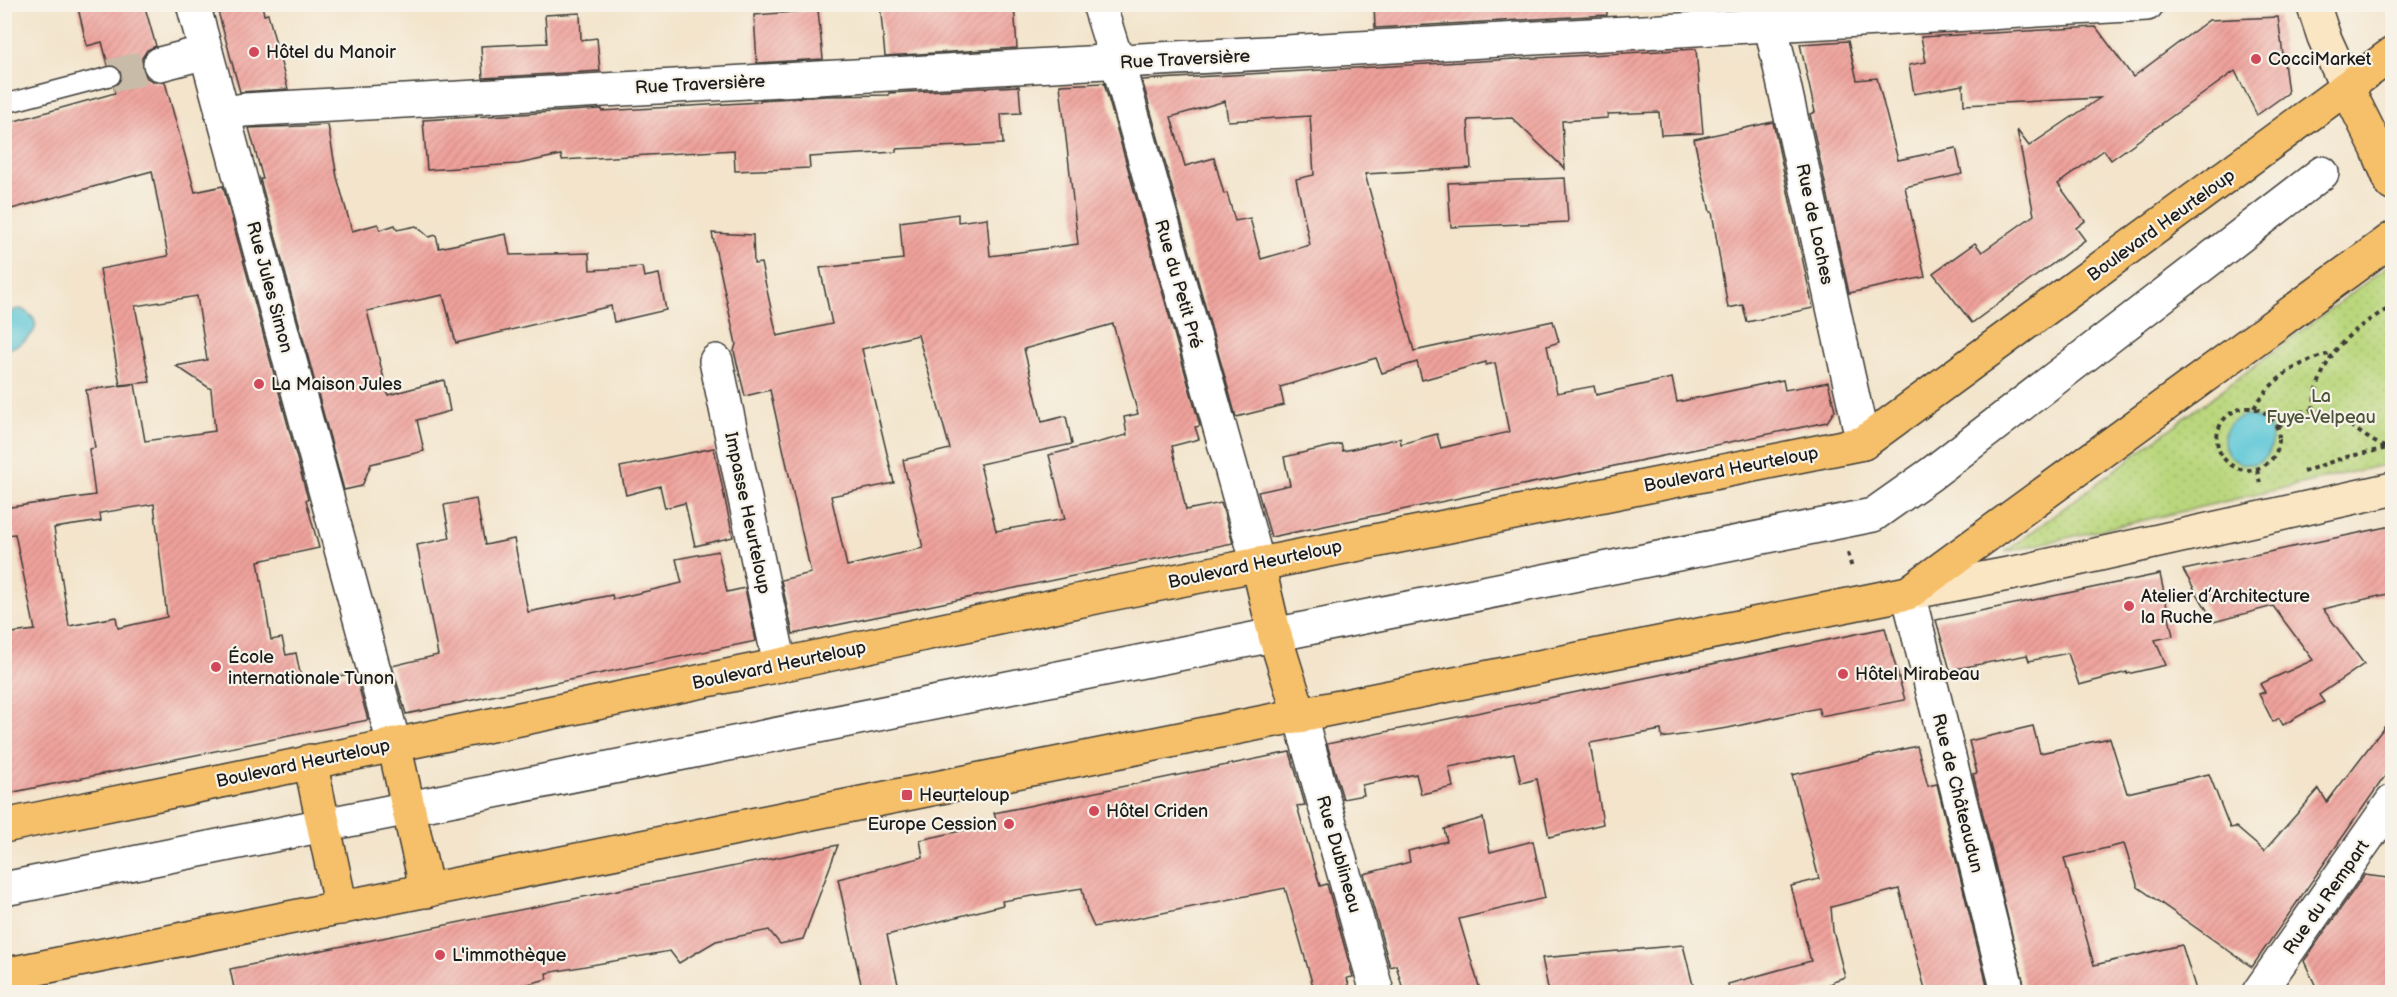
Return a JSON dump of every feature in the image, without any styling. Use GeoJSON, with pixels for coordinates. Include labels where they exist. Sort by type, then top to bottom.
{"type":"FeatureCollection","features":[{"type":"Feature","properties":{"kind":"main road","name":"Boulevard Heurteloup"},"geometry":{"type":"LineString","coordinates":[[4,826],[1258,564],[1863,443],[2392,54]]}},
{"type":"Feature","properties":{"kind":"main road"},"geometry":{"type":"LineString","coordinates":[[2347,88],[2377,147],[2392,184]]}},
{"type":"Feature","properties":{"kind":"main road"},"geometry":{"type":"LineString","coordinates":[[4,975],[1908,593],[2392,239]]}},
{"type":"Feature","properties":{"kind":"main road"},"geometry":{"type":"LineString","coordinates":[[1258,564],[1275,636],[1300,716]]}},
{"type":"Feature","properties":{"kind":"main road"},"geometry":{"type":"LineString","coordinates":[[394,744],[427,891]]}},
{"type":"Feature","properties":{"kind":"main road"},"geometry":{"type":"LineString","coordinates":[[310,761],[341,908]]}},
{"type":"Feature","properties":{"kind":"street","name":"Rue Jules Simon"},"geometry":{"type":"LineString","coordinates":[[193,4],[394,744]]}},
{"type":"Feature","properties":{"kind":"street","name":"Rue du Petit Pré"},"geometry":{"type":"LineString","coordinates":[[1098,4],[1258,564]]}},
{"type":"Feature","properties":{"kind":"street","name":"Rue Traversière"},"geometry":{"type":"LineString","coordinates":[[222,114],[244,110],[1116,62],[1770,15],[2147,4]]}},
{"type":"Feature","properties":{"kind":"street"},"geometry":{"type":"LineString","coordinates":[[2313,4],[2327,45],[2347,88]]}},
{"type":"Feature","properties":{"kind":"street","name":"Rue de Loches"},"geometry":{"type":"LineString","coordinates":[[1770,15],[1863,443]]}},
{"type":"Feature","properties":{"kind":"street"},"geometry":{"type":"LineString","coordinates":[[160,64],[206,52]]}},
{"type":"Feature","properties":{"kind":"street"},"geometry":{"type":"LineString","coordinates":[[4,889],[1873,515],[1931,474],[2322,173]]}},
{"type":"Feature","properties":{"kind":"street","name":"Impasse Heurteloup"},"geometry":{"type":"LineString","coordinates":[[716,361],[780,665]]}},
{"type":"Feature","properties":{"kind":"street"},"geometry":{"type":"LineString","coordinates":[[1908,593],[2024,571],[2392,489]]}},
{"type":"Feature","properties":{"kind":"street","name":"Rue de Châteaudun"},"geometry":{"type":"LineString","coordinates":[[1908,593],[2008,993]]}},
{"type":"Feature","properties":{"kind":"street","name":"Rue Dublineau"},"geometry":{"type":"LineString","coordinates":[[1300,716],[1377,993]]}},
{"type":"Feature","properties":{"kind":"street","name":"Rue du Rempart"},"geometry":{"type":"LineString","coordinates":[[2259,993],[2391,813]]}},
{"type":"Feature","properties":{"kind":"lane"},"geometry":{"type":"LineString","coordinates":[[4,104],[111,76]]}},
{"type":"Feature","properties":{"kind":"path"},"geometry":{"type":"LineString","coordinates":[[2313,410],[2325,363],[2342,342],[2363,324],[2392,307]]}},
{"type":"Feature","properties":{"kind":"path"},"geometry":{"type":"LineString","coordinates":[[2254,408],[2271,384],[2287,371],[2302,363],[2334,353]]}},
{"type":"Feature","properties":{"kind":"path"},"geometry":{"type":"LineString","coordinates":[[2254,408],[2266,413],[2278,427],[2280,440],[2277,453],[2257,470],[2237,468],[2226,462],[2219,450],[2217,438],[2220,424],[2229,415],[2241,409],[2254,408]]}},
{"type":"Feature","properties":{"kind":"path"},"geometry":{"type":"LineString","coordinates":[[2278,427],[2293,415],[2313,410],[2344,419],[2370,440],[2388,448]]}},
{"type":"Feature","properties":{"kind":"path"},"geometry":{"type":"LineString","coordinates":[[2257,470],[2262,491]]}},
{"type":"Feature","properties":{"kind":"green space","name":"La Fuye-Velpeau"},"geometry":{"type":"Polygon","coordinates":[[[2392,263],[2392,463],[2005,552],[2392,263]]]}},
{"type":"Feature","properties":{"kind":"water"},"geometry":{"type":"Polygon","coordinates":[[[21,309],[35,321],[35,327],[27,339],[5,350],[6,324],[14,310],[21,309]]]}},
{"type":"Feature","properties":{"kind":"water"},"geometry":{"type":"Polygon","coordinates":[[[2248,416],[2265,423],[2272,440],[2265,457],[2248,464],[2231,457],[2224,440],[2231,423],[2248,416]]]}},
{"type":"Feature","properties":{"kind":"building"},"geometry":{"type":"Polygon","coordinates":[[[77,4],[144,4],[156,46],[147,50],[142,58],[142,69],[147,78],[154,82],[165,82],[195,192],[223,186],[308,499],[306,500],[319,548],[258,561],[271,640],[282,638],[286,655],[296,653],[302,683],[355,673],[368,720],[4,794],[4,634],[35,630],[15,534],[4,535],[4,508],[95,495],[89,449],[95,448],[86,390],[135,384],[145,441],[215,431],[211,389],[176,366],[207,360],[197,296],[135,306],[150,382],[120,385],[100,269],[168,256],[152,171],[4,211],[4,135],[14,132],[11,122],[115,93],[114,87],[122,80],[119,69],[108,65],[102,42],[87,46],[77,4]],[[154,504],[100,513],[101,521],[54,528],[69,626],[116,617],[118,628],[167,617],[154,504]]]}},
{"type":"Feature","properties":{"kind":"building","name":"Hôtel du Manoir"},"geometry":{"type":"Polygon","coordinates":[[[216,4],[262,4],[264,15],[268,14],[288,89],[240,92],[216,4]]]}},
{"type":"Feature","properties":{"kind":"building"},"geometry":{"type":"Polygon","coordinates":[[[880,4],[1014,4],[1017,48],[885,56],[880,4]]]}},
{"type":"Feature","properties":{"kind":"building"},"geometry":{"type":"Polygon","coordinates":[[[1374,4],[1607,4],[1607,15],[1375,28],[1374,4]]]}},
{"type":"Feature","properties":{"kind":"building"},"geometry":{"type":"Polygon","coordinates":[[[818,10],[823,59],[757,63],[754,15],[818,10]]]}},
{"type":"Feature","properties":{"kind":"building"},"geometry":{"type":"Polygon","coordinates":[[[580,13],[581,40],[597,38],[600,71],[483,78],[481,46],[547,43],[545,15],[580,13]]]}},
{"type":"Feature","properties":{"kind":"building"},"geometry":{"type":"Polygon","coordinates":[[[2278,17],[2288,93],[2257,115],[2235,71],[2111,160],[2104,150],[2058,184],[2085,221],[2076,228],[2085,240],[1972,323],[1933,273],[1975,243],[1982,252],[2034,215],[2017,130],[2029,146],[2100,98],[1964,105],[1963,85],[1914,94],[1909,65],[1926,62],[1921,37],[2096,27],[2133,77],[2209,20],[2278,17]]]}},
{"type":"Feature","properties":{"kind":"building"},"geometry":{"type":"Polygon","coordinates":[[[1848,41],[1857,80],[1877,78],[1898,160],[1956,148],[1962,174],[1905,187],[1925,277],[1849,293],[1810,114],[1815,112],[1800,44],[1848,41]]]}},
{"type":"Feature","properties":{"kind":"building"},"geometry":{"type":"Polygon","coordinates":[[[1696,49],[1703,133],[1661,135],[1659,112],[1608,114],[1608,118],[1562,121],[1565,169],[1512,118],[1468,120],[1471,168],[1365,174],[1414,351],[1553,321],[1559,342],[1547,346],[1557,393],[1594,386],[1596,395],[1672,378],[1677,402],[1783,380],[1785,390],[1828,382],[1835,410],[1827,422],[1271,537],[1258,492],[1290,485],[1284,457],[1341,444],[1343,451],[1400,438],[1401,444],[1437,434],[1441,448],[1509,432],[1495,363],[1486,365],[1486,362],[1422,380],[1417,362],[1382,373],[1376,358],[1280,387],[1284,405],[1236,417],[1142,80],[1696,49]],[[1225,101],[1171,117],[1185,166],[1214,158],[1224,194],[1227,193],[1235,221],[1250,218],[1261,259],[1310,245],[1296,179],[1314,175],[1310,116],[1228,121],[1225,101]]]}},
{"type":"Feature","properties":{"kind":"building"},"geometry":{"type":"Polygon","coordinates":[[[1104,83],[1200,426],[1195,427],[1199,439],[1172,446],[1186,510],[1221,503],[1233,543],[793,634],[781,580],[811,573],[770,390],[745,396],[734,351],[736,344],[712,233],[753,235],[754,264],[761,263],[777,336],[832,324],[820,268],[903,259],[900,222],[958,214],[958,222],[987,218],[990,256],[1078,244],[1060,85],[1104,83]],[[1113,324],[1024,349],[1042,422],[1066,416],[1072,444],[980,464],[996,531],[1065,519],[1049,455],[1127,435],[1124,417],[1138,414],[1113,324]],[[918,335],[862,349],[894,483],[831,496],[847,566],[923,548],[903,460],[950,449],[918,335]]]}},
{"type":"Feature","properties":{"kind":"building"},"geometry":{"type":"Polygon","coordinates":[[[1019,86],[1021,113],[1001,114],[1003,144],[896,149],[896,152],[809,157],[810,168],[735,171],[734,150],[562,160],[561,155],[518,164],[427,170],[423,120],[1019,86]]]}},
{"type":"Feature","properties":{"kind":"building"},"geometry":{"type":"Polygon","coordinates":[[[1773,122],[1813,308],[1747,322],[1743,305],[1728,308],[1712,212],[1710,212],[1694,139],[1773,122]]]}},
{"type":"Feature","properties":{"kind":"building"},"geometry":{"type":"Polygon","coordinates":[[[328,125],[337,177],[352,231],[378,224],[380,230],[395,225],[397,230],[416,226],[429,237],[436,235],[439,248],[506,234],[510,255],[589,253],[590,270],[642,267],[644,277],[659,274],[666,310],[614,322],[611,306],[456,343],[443,295],[367,311],[388,395],[444,380],[450,411],[417,420],[424,451],[371,464],[362,486],[344,490],[260,179],[263,179],[249,128],[328,125]]]}},
{"type":"Feature","properties":{"kind":"building"},"geometry":{"type":"Polygon","coordinates":[[[1565,178],[1568,222],[1451,227],[1448,183],[1565,178]]]}},
{"type":"Feature","properties":{"kind":"building"},"geometry":{"type":"Polygon","coordinates":[[[714,448],[733,537],[695,546],[685,503],[665,508],[660,486],[626,495],[620,467],[714,448]]]}},
{"type":"Feature","properties":{"kind":"building"},"geometry":{"type":"Polygon","coordinates":[[[476,499],[485,545],[514,539],[528,612],[612,595],[613,599],[682,583],[676,559],[718,551],[727,592],[745,588],[756,641],[406,714],[392,666],[438,655],[417,545],[450,538],[444,505],[476,499]]]}},
{"type":"Feature","properties":{"kind":"building"},"geometry":{"type":"Polygon","coordinates":[[[2392,526],[2392,593],[2323,609],[2364,664],[2319,695],[2324,702],[2283,725],[2279,718],[2273,722],[2259,694],[2265,692],[2260,684],[2313,660],[2273,606],[2214,622],[2183,570],[2392,526]]]}},
{"type":"Feature","properties":{"kind":"building"},"geometry":{"type":"Polygon","coordinates":[[[2160,574],[2173,636],[2155,640],[2166,665],[2127,674],[2127,672],[2079,685],[2068,653],[2029,661],[2027,655],[1950,670],[1936,620],[2160,574]]]}},
{"type":"Feature","properties":{"kind":"building"},"geometry":{"type":"Polygon","coordinates":[[[1885,628],[1905,700],[1821,716],[1818,708],[1728,728],[1662,738],[1661,730],[1590,743],[1603,824],[1549,837],[1537,779],[1521,783],[1514,754],[1449,767],[1453,787],[1421,794],[1416,774],[1362,785],[1364,795],[1343,799],[1327,744],[1885,628]]]}},
{"type":"Feature","properties":{"kind":"building"},"geometry":{"type":"Polygon","coordinates":[[[2392,717],[2392,766],[2252,967],[2138,887],[2124,844],[2064,858],[2094,965],[2182,945],[2197,993],[2026,993],[1973,774],[1977,773],[1969,741],[2033,726],[2040,753],[2110,738],[2127,793],[2209,774],[2230,828],[2236,827],[2264,851],[2319,789],[2327,802],[2392,717]]]}},
{"type":"Feature","properties":{"kind":"building"},"geometry":{"type":"Polygon","coordinates":[[[1917,746],[1928,786],[1937,784],[1989,993],[1926,993],[1899,889],[1831,907],[1833,931],[1845,977],[1833,983],[1797,993],[1729,993],[1728,984],[1811,961],[1791,886],[1819,879],[1792,775],[1917,746]]]}},
{"type":"Feature","properties":{"kind":"building"},"geometry":{"type":"Polygon","coordinates":[[[1290,752],[1305,805],[1297,806],[1320,886],[1327,884],[1353,977],[1347,978],[1351,993],[1315,993],[1285,888],[1094,927],[1087,912],[1082,888],[1002,901],[1003,905],[887,935],[900,993],[863,993],[838,879],[923,857],[920,840],[997,823],[994,813],[1290,752]]]}},
{"type":"Feature","properties":{"kind":"building"},"geometry":{"type":"Polygon","coordinates":[[[1483,818],[1490,852],[1533,841],[1545,898],[1459,919],[1481,993],[1404,993],[1396,965],[1390,967],[1364,874],[1410,862],[1408,851],[1447,841],[1444,829],[1483,818]]]}},
{"type":"Feature","properties":{"kind":"building"},"geometry":{"type":"Polygon","coordinates":[[[838,845],[803,939],[780,944],[769,930],[716,941],[679,963],[670,951],[546,973],[547,979],[528,984],[530,989],[511,993],[235,993],[230,969],[838,845]]]}},
{"type":"Feature","properties":{"kind":"building"},"geometry":{"type":"Polygon","coordinates":[[[2364,875],[2388,878],[2392,898],[2392,993],[2319,993],[2304,961],[2364,875]]]}},
{"type":"Feature","properties":{"kind":"building"},"geometry":{"type":"Polygon","coordinates":[[[1683,945],[1695,993],[1549,993],[1542,958],[1683,945]]]}},
{"type":"Feature","properties":{"kind":"tunnel"},"geometry":{"type":"LineString","coordinates":[[111,76],[160,64]]}},
{"type":"Feature","properties":{"kind":"place","name":"Hôtel du Manoir"},"geometry":{"type":"Point","coordinates":[254,52]}},
{"type":"Feature","properties":{"kind":"place","name":"CocciMarket"},"geometry":{"type":"Point","coordinates":[2256,59]}},
{"type":"Feature","properties":{"kind":"place","name":"La Maison Jules"},"geometry":{"type":"Point","coordinates":[259,384]}},
{"type":"Feature","properties":{"kind":"place","name":"Atelier d’Architecture la Ruche"},"geometry":{"type":"Point","coordinates":[2129,606]}},
{"type":"Feature","properties":{"kind":"place","name":"École internationale Tunon"},"geometry":{"type":"Point","coordinates":[216,667]}},
{"type":"Feature","properties":{"kind":"place","name":"Hôtel Mirabeau"},"geometry":{"type":"Point","coordinates":[1843,674]}},
{"type":"Feature","properties":{"kind":"place","name":"Heurteloup"},"geometry":{"type":"Point","coordinates":[907,795]}},
{"type":"Feature","properties":{"kind":"place","name":"Hôtel Criden"},"geometry":{"type":"Point","coordinates":[1094,811]}},
{"type":"Feature","properties":{"kind":"place","name":"Europe Cession"},"geometry":{"type":"Point","coordinates":[1009,824]}},
{"type":"Feature","properties":{"kind":"place","name":"L'immothèque"},"geometry":{"type":"Point","coordinates":[440,955]}}]}
